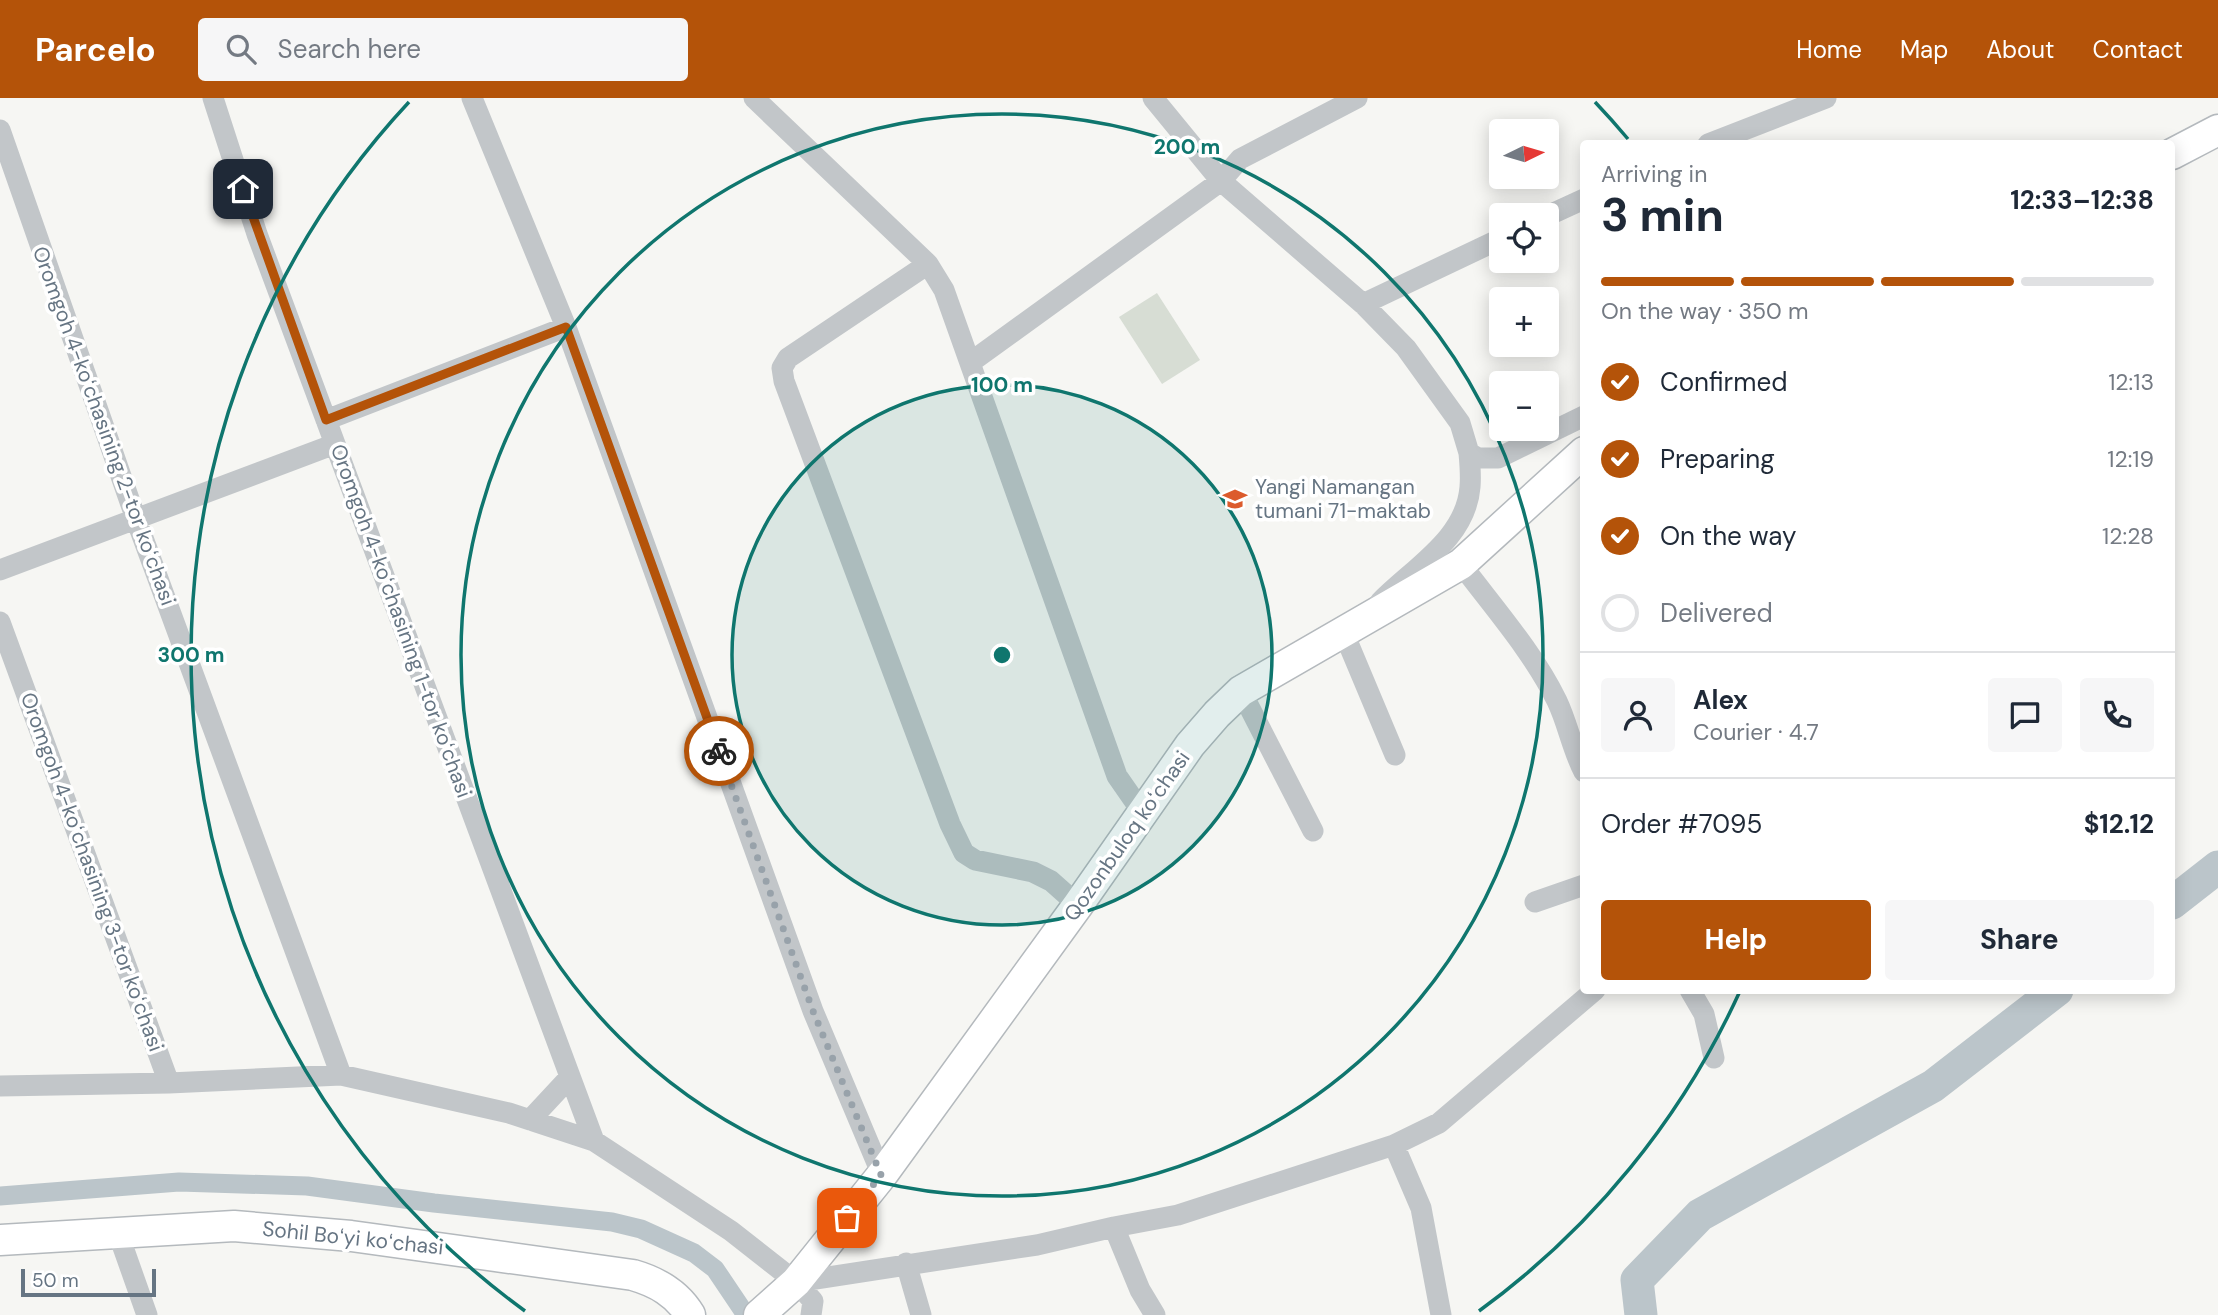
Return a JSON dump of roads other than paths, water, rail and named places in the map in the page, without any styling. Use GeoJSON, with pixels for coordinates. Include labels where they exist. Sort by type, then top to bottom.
{"type":"FeatureCollection","features":[{"type":"Feature","properties":{"kind":"main road"},"geometry":{"type":"LineString","coordinates":[[2175,152],[2218,130]]}},
{"type":"Feature","properties":{"kind":"main road","name":"Qozonbuloq koʻchasi"},"geometry":{"type":"LineString","coordinates":[[778,1299],[881,1175],[1190,746],[1217,714],[1241,691],[1461,564],[1580,456]]}},
{"type":"Feature","properties":{"kind":"main road","name":"Sohil Boʻyi koʻchasi"},"geometry":{"type":"LineString","coordinates":[[0,1240],[234,1226],[351,1236],[614,1271],[643,1278],[663,1287],[680,1301],[690,1315]]}},
{"type":"Feature","properties":{"kind":"street","name":"Oromgoh 4-koʻchasining 1-tor koʻchasi"},"geometry":{"type":"LineString","coordinates":[[213,98],[257,234],[594,1141]]}},
{"type":"Feature","properties":{"kind":"street"},"geometry":{"type":"LineString","coordinates":[[472,98],[566,327],[813,1011],[881,1175]]}},
{"type":"Feature","properties":{"kind":"street"},"geometry":{"type":"LineString","coordinates":[[754,98],[928,264],[944,290],[1117,776],[1142,812]]}},
{"type":"Feature","properties":{"kind":"street"},"geometry":{"type":"LineString","coordinates":[[1153,98],[1221,181],[1363,304],[1406,348],[1460,423],[1469,453],[1470,489],[1464,511],[1454,531],[1352,625],[1395,755]]}},
{"type":"Feature","properties":{"kind":"street"},"geometry":{"type":"LineString","coordinates":[[971,362],[1221,181],[1240,159],[1357,98]]}},
{"type":"Feature","properties":{"kind":"street"},"geometry":{"type":"LineString","coordinates":[[1718,140],[1826,98]]}},
{"type":"Feature","properties":{"kind":"street","name":"Oromgoh 4-koʻchasining 2-tor koʻchasi"},"geometry":{"type":"LineString","coordinates":[[0,130],[136,519],[341,1075]]}},
{"type":"Feature","properties":{"kind":"street"},"geometry":{"type":"LineString","coordinates":[[1559,210],[1580,201]]}},
{"type":"Feature","properties":{"kind":"street"},"geometry":{"type":"LineString","coordinates":[[1363,304],[1489,244]]}},
{"type":"Feature","properties":{"kind":"street"},"geometry":{"type":"LineString","coordinates":[[928,264],[788,358],[782,368],[784,381],[950,824],[964,853],[975,860],[1033,872],[1051,881],[1078,905]]}},
{"type":"Feature","properties":{"kind":"street"},"geometry":{"type":"LineString","coordinates":[[326,420],[566,327]]}},
{"type":"Feature","properties":{"kind":"street"},"geometry":{"type":"LineString","coordinates":[[1469,453],[1478,458],[1498,458],[1580,418]]}},
{"type":"Feature","properties":{"kind":"street"},"geometry":{"type":"LineString","coordinates":[[0,570],[335,444]]}},
{"type":"Feature","properties":{"kind":"street"},"geometry":{"type":"LineString","coordinates":[[1461,564],[1535,664],[1558,703],[1580,764]]}},
{"type":"Feature","properties":{"kind":"street","name":"Oromgoh 4-koʻchasining 3-tor koʻchasi"},"geometry":{"type":"LineString","coordinates":[[0,622],[169,1083]]}},
{"type":"Feature","properties":{"kind":"street"},"geometry":{"type":"LineString","coordinates":[[1241,691],[1313,831]]}},
{"type":"Feature","properties":{"kind":"street"},"geometry":{"type":"LineString","coordinates":[[1535,902],[1580,886]]}},
{"type":"Feature","properties":{"kind":"street"},"geometry":{"type":"LineString","coordinates":[[778,1299],[906,1263],[1024,1247],[1178,1215],[1394,1145],[1439,1123],[1590,994]]}},
{"type":"Feature","properties":{"kind":"street"},"geometry":{"type":"LineString","coordinates":[[1692,994],[1704,1014],[1714,1058]]}},
{"type":"Feature","properties":{"kind":"street"},"geometry":{"type":"LineString","coordinates":[[0,1086],[169,1083],[341,1075],[509,1113],[594,1141],[732,1231],[778,1299]]}},
{"type":"Feature","properties":{"kind":"street"},"geometry":{"type":"LineString","coordinates":[[530,1120],[570,1077]]}},
{"type":"Feature","properties":{"kind":"street"},"geometry":{"type":"LineString","coordinates":[[1394,1145],[1421,1208],[1441,1315]]}},
{"type":"Feature","properties":{"kind":"street"},"geometry":{"type":"LineString","coordinates":[[1114,1227],[1136,1281],[1155,1315]]}},
{"type":"Feature","properties":{"kind":"street"},"geometry":{"type":"LineString","coordinates":[[118,1233],[147,1315]]}},
{"type":"Feature","properties":{"kind":"street"},"geometry":{"type":"LineString","coordinates":[[906,1263],[921,1315]]}},
{"type":"Feature","properties":{"kind":"street"},"geometry":{"type":"LineString","coordinates":[[778,1299],[813,1301],[811,1315]]}},
{"type":"Feature","properties":{"kind":"waterway"},"geometry":{"type":"LineString","coordinates":[[2175,901],[2218,867]]}},
{"type":"Feature","properties":{"kind":"waterway"},"geometry":{"type":"LineString","coordinates":[[1641,1315],[1637,1280],[1700,1215],[1933,1086],[2052,994]]}},
{"type":"Feature","properties":{"kind":"waterway"},"geometry":{"type":"LineString","coordinates":[[0,1196],[179,1182],[307,1186],[612,1222],[641,1229],[694,1253],[715,1269],[746,1315]]}},
{"type":"Feature","properties":{"kind":"place","name":"Yangi Namangan tumani 71-maktab"},"geometry":{"type":"Point","coordinates":[1235,499]}}]}
